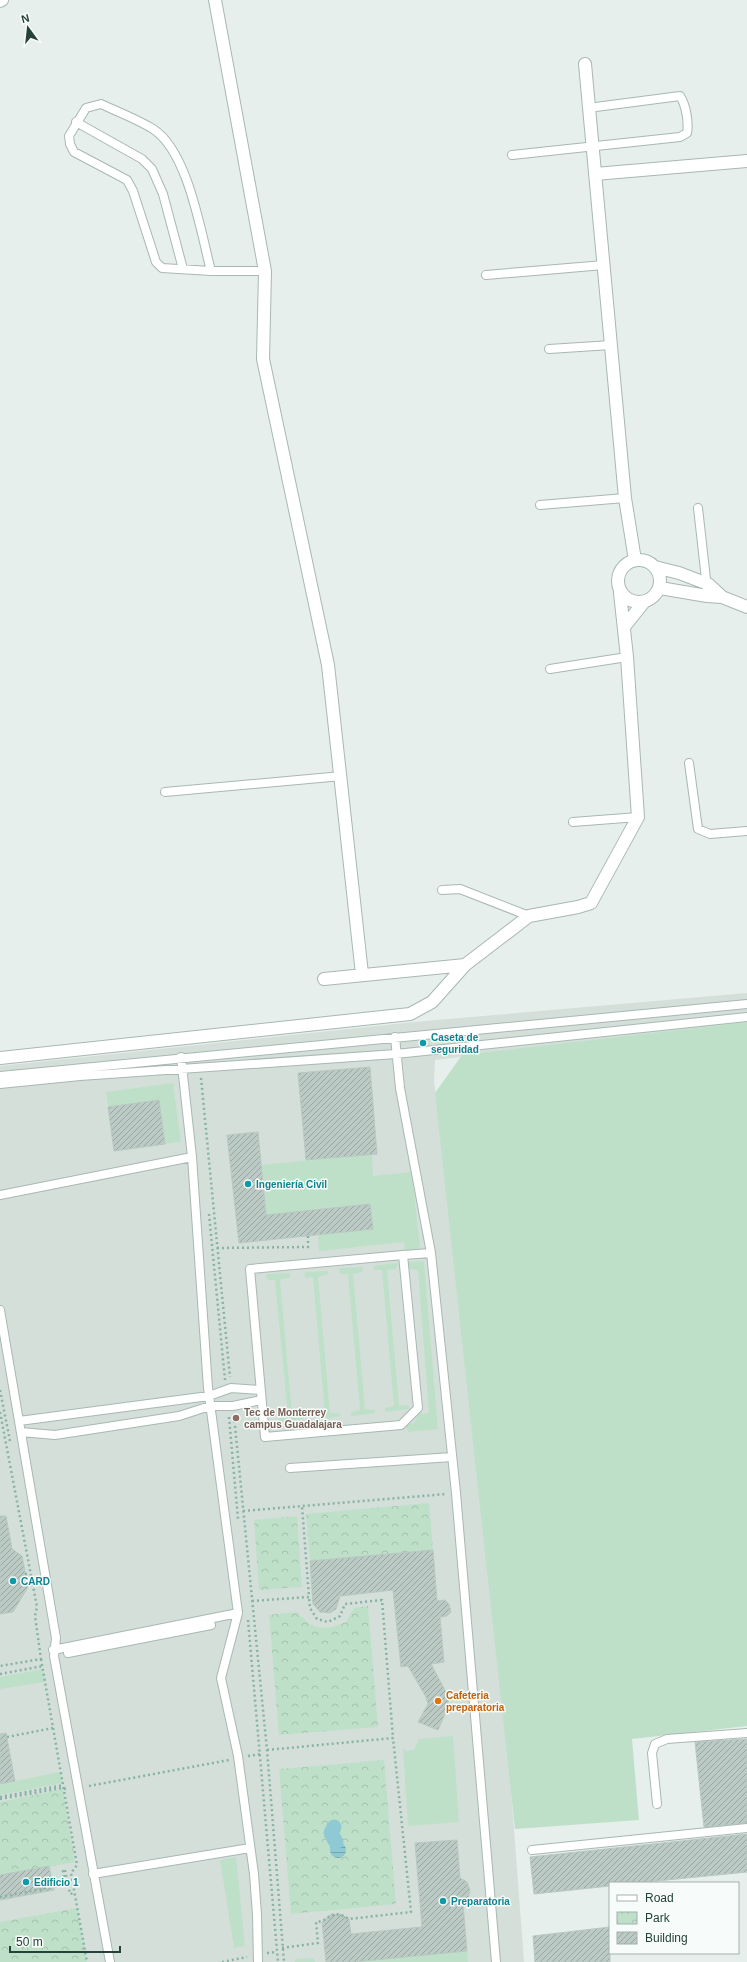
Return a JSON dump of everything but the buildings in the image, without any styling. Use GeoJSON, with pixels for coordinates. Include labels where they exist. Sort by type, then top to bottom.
{"type":"FeatureCollection","features":[{"type":"Feature","properties":{"kind":"street"},"geometry":{"type":"LineString","coordinates":[[215,0],[266,271],[263,359],[328,665],[342,776],[362,974]]}},
{"type":"Feature","properties":{"kind":"street"},"geometry":{"type":"LineString","coordinates":[[585,64],[625,498],[635,560]]}},
{"type":"Feature","properties":{"kind":"street"},"geometry":{"type":"LineString","coordinates":[[596,174],[747,161]]}},
{"type":"Feature","properties":{"kind":"street"},"geometry":{"type":"LineString","coordinates":[[0,1058],[410,1014],[432,1002],[465,965],[529,916],[578,907],[590,903],[638,817],[627,657],[618,586],[619,575],[625,566],[635,560],[646,561],[655,566],[679,573],[707,590],[747,607]]}},
{"type":"Feature","properties":{"kind":"street"},"geometry":{"type":"LineString","coordinates":[[624,627],[644,602],[654,597],[660,588],[660,576],[655,566]]}},
{"type":"Feature","properties":{"kind":"street"},"geometry":{"type":"LineString","coordinates":[[660,588],[707,590]]}},
{"type":"Feature","properties":{"kind":"street"},"geometry":{"type":"LineString","coordinates":[[620,593],[632,602],[644,602]]}},
{"type":"Feature","properties":{"kind":"street"},"geometry":{"type":"LineString","coordinates":[[324,979],[362,974],[465,965]]}},
{"type":"Feature","properties":{"kind":"lane"},"geometry":{"type":"LineString","coordinates":[[512,156],[680,137],[687,134],[688,127],[683,100],[680,96],[588,108]]}},
{"type":"Feature","properties":{"kind":"lane"},"geometry":{"type":"LineString","coordinates":[[211,271],[189,186],[174,152],[154,130],[100,104],[86,108],[76,122],[69,136],[70,144],[74,152],[127,180],[133,191],[156,262],[162,268],[211,271],[266,271]]}},
{"type":"Feature","properties":{"kind":"lane"},"geometry":{"type":"LineString","coordinates":[[76,122],[142,158],[152,169],[163,194],[183,269]]}},
{"type":"Feature","properties":{"kind":"lane"},"geometry":{"type":"LineString","coordinates":[[486,275],[604,265]]}},
{"type":"Feature","properties":{"kind":"lane"},"geometry":{"type":"LineString","coordinates":[[549,349],[611,345]]}},
{"type":"Feature","properties":{"kind":"lane"},"geometry":{"type":"LineString","coordinates":[[540,505],[625,498]]}},
{"type":"Feature","properties":{"kind":"lane"},"geometry":{"type":"LineString","coordinates":[[698,508],[707,590]]}},
{"type":"Feature","properties":{"kind":"lane"},"geometry":{"type":"LineString","coordinates":[[550,669],[627,657]]}},
{"type":"Feature","properties":{"kind":"lane"},"geometry":{"type":"LineString","coordinates":[[689,763],[698,830],[710,834],[747,831]]}},
{"type":"Feature","properties":{"kind":"lane"},"geometry":{"type":"LineString","coordinates":[[165,792],[342,776]]}},
{"type":"Feature","properties":{"kind":"lane"},"geometry":{"type":"LineString","coordinates":[[572,822],[638,817]]}},
{"type":"Feature","properties":{"kind":"lane"},"geometry":{"type":"LineString","coordinates":[[442,890],[460,889],[529,916]]}},
{"type":"Feature","properties":{"kind":"lane"},"geometry":{"type":"LineString","coordinates":[[0,1076],[181,1057],[747,1004]]}},
{"type":"Feature","properties":{"kind":"lane"},"geometry":{"type":"LineString","coordinates":[[0,1084],[200,1067],[396,1054],[747,1017]]}},
{"type":"Feature","properties":{"kind":"lane"},"geometry":{"type":"LineString","coordinates":[[395,1037],[400,1088],[431,1253],[456,1494],[496,1962]]}},
{"type":"Feature","properties":{"kind":"lane"},"geometry":{"type":"LineString","coordinates":[[181,1057],[181,1069],[192,1157],[210,1406],[238,1613],[221,1678],[239,1758],[257,1914],[258,1962]]}},
{"type":"Feature","properties":{"kind":"lane"},"geometry":{"type":"LineString","coordinates":[[0,1195],[192,1157]]}},
{"type":"Feature","properties":{"kind":"lane"},"geometry":{"type":"LineString","coordinates":[[403,1255],[418,1408],[401,1425],[265,1437],[250,1269],[403,1255],[431,1253]]}},
{"type":"Feature","properties":{"kind":"lane"},"geometry":{"type":"LineString","coordinates":[[0,1310],[56,1638],[53,1653],[110,1962]]}},
{"type":"Feature","properties":{"kind":"lane"},"geometry":{"type":"LineString","coordinates":[[19,1421],[209,1396],[231,1388],[260,1390]]}},
{"type":"Feature","properties":{"kind":"lane"},"geometry":{"type":"LineString","coordinates":[[21,1432],[55,1435],[179,1416],[210,1406],[233,1406],[261,1400]]}},
{"type":"Feature","properties":{"kind":"lane"},"geometry":{"type":"LineString","coordinates":[[290,1468],[452,1457]]}},
{"type":"Feature","properties":{"kind":"lane"},"geometry":{"type":"LineString","coordinates":[[53,1653],[238,1613]]}},
{"type":"Feature","properties":{"kind":"lane"},"geometry":{"type":"LineString","coordinates":[[53,1653],[211,1625]]}},
{"type":"Feature","properties":{"kind":"lane"},"geometry":{"type":"LineString","coordinates":[[657,1804],[652,1753],[655,1744],[666,1739],[747,1733]]}},
{"type":"Feature","properties":{"kind":"lane"},"geometry":{"type":"LineString","coordinates":[[532,1850],[747,1828]]}},
{"type":"Feature","properties":{"kind":"lane"},"geometry":{"type":"LineString","coordinates":[[93,1874],[250,1848]]}},
{"type":"Feature","properties":{"kind":"path"},"geometry":{"type":"LineString","coordinates":[[200,1067],[231,1388]]}},
{"type":"Feature","properties":{"kind":"path"},"geometry":{"type":"LineString","coordinates":[[217,1248],[308,1247],[308,1236]]}},
{"type":"Feature","properties":{"kind":"path"},"geometry":{"type":"LineString","coordinates":[[233,1406],[267,1750],[284,1962]]}},
{"type":"Feature","properties":{"kind":"path"},"geometry":{"type":"LineString","coordinates":[[0,1412],[36,1607],[35,1616],[41,1660],[77,1865],[71,1873],[87,1962]]}},
{"type":"Feature","properties":{"kind":"path"},"geometry":{"type":"LineString","coordinates":[[243,1511],[456,1494]]}},
{"type":"Feature","properties":{"kind":"path"},"geometry":{"type":"LineString","coordinates":[[282,1948],[318,1944],[316,1922],[322,1922],[330,1915],[340,1914],[349,1919],[411,1912],[393,1738],[382,1600],[345,1604],[340,1616],[328,1622],[317,1619],[310,1608],[302,1506]]}},
{"type":"Feature","properties":{"kind":"path"},"geometry":{"type":"LineString","coordinates":[[252,1601],[309,1597]]}},
{"type":"Feature","properties":{"kind":"path"},"geometry":{"type":"LineString","coordinates":[[0,1666],[41,1660]]}},
{"type":"Feature","properties":{"kind":"path"},"geometry":{"type":"LineString","coordinates":[[0,1674],[48,1666]]}},
{"type":"Feature","properties":{"kind":"path"},"geometry":{"type":"LineString","coordinates":[[7,1737],[53,1728]]}},
{"type":"Feature","properties":{"kind":"path"},"geometry":{"type":"LineString","coordinates":[[267,1750],[393,1738]]}},
{"type":"Feature","properties":{"kind":"path"},"geometry":{"type":"LineString","coordinates":[[0,1798],[64,1787],[78,1788],[261,1754]]}},
{"type":"Feature","properties":{"kind":"path"},"geometry":{"type":"LineString","coordinates":[[65,1882],[63,1871],[65,1870],[70,1894],[74,1893]]}},
{"type":"Feature","properties":{"kind":"path"},"geometry":{"type":"LineString","coordinates":[[0,1897],[68,1884]]}},
{"type":"Feature","properties":{"kind":"shaded area","name":"Tec de Monterrey campus Guadalajara"},"geometry":{"type":"Polygon","coordinates":[[[747,993],[747,1022],[435,1060],[434,1081],[506,1723],[524,1962],[0,1962],[0,1066],[414,1022],[747,993]]]}},
{"type":"Feature","properties":{"kind":"green space"},"geometry":{"type":"Polygon","coordinates":[[[747,1022],[747,1726],[632,1739],[639,1820],[515,1829],[435,1093],[462,1055],[747,1022]]]}},
{"type":"Feature","properties":{"kind":"green space"},"geometry":{"type":"Polygon","coordinates":[[[173,1083],[181,1142],[165,1144],[159,1100],[108,1107],[106,1092],[173,1083]]]}},
{"type":"Feature","properties":{"kind":"green space"},"geometry":{"type":"Polygon","coordinates":[[[372,1154],[373,1176],[412,1172],[420,1248],[417,1252],[405,1250],[404,1242],[319,1251],[318,1235],[373,1228],[370,1204],[266,1215],[261,1165],[372,1154]]]}},
{"type":"Feature","properties":{"kind":"green space"},"geometry":{"type":"Polygon","coordinates":[[[424,1261],[438,1429],[408,1432],[406,1426],[414,1422],[419,1414],[429,1413],[418,1270],[409,1269],[407,1267],[409,1262],[424,1261]]]}},
{"type":"Feature","properties":{"kind":"green space"},"geometry":{"type":"Polygon","coordinates":[[[395,1263],[398,1264],[396,1269],[387,1270],[399,1405],[409,1406],[409,1409],[387,1412],[385,1411],[385,1408],[394,1406],[382,1270],[375,1270],[373,1266],[395,1263]]]}},
{"type":"Feature","properties":{"kind":"green space"},"geometry":{"type":"Polygon","coordinates":[[[340,1268],[363,1268],[362,1272],[353,1274],[365,1409],[375,1410],[375,1413],[353,1416],[351,1415],[351,1412],[360,1410],[348,1274],[341,1274],[339,1270],[340,1268]]]}},
{"type":"Feature","properties":{"kind":"green space"},"geometry":{"type":"Polygon","coordinates":[[[327,1271],[329,1274],[318,1277],[330,1413],[338,1413],[341,1416],[318,1420],[316,1416],[325,1414],[313,1277],[306,1278],[304,1274],[306,1272],[327,1271]]]}},
{"type":"Feature","properties":{"kind":"green space"},"geometry":{"type":"Polygon","coordinates":[[[289,1273],[291,1277],[280,1280],[292,1415],[300,1415],[303,1419],[280,1422],[278,1418],[288,1416],[275,1280],[268,1280],[266,1276],[268,1274],[289,1273]]]}},
{"type":"Feature","properties":{"kind":"green space"},"geometry":{"type":"Polygon","coordinates":[[[429,1503],[433,1550],[310,1561],[306,1514],[429,1503]]]}},
{"type":"Feature","properties":{"kind":"green space"},"geometry":{"type":"Polygon","coordinates":[[[297,1516],[302,1587],[259,1590],[254,1520],[297,1516]]]}},
{"type":"Feature","properties":{"kind":"green space"},"geometry":{"type":"Polygon","coordinates":[[[368,1606],[378,1727],[279,1735],[269,1615],[297,1612],[314,1626],[325,1628],[346,1622],[354,1608],[368,1606]]]}},
{"type":"Feature","properties":{"kind":"green space"},"geometry":{"type":"Polygon","coordinates":[[[43,1669],[45,1682],[0,1689],[0,1677],[43,1669]]]}},
{"type":"Feature","properties":{"kind":"green space"},"geometry":{"type":"Polygon","coordinates":[[[453,1736],[459,1822],[408,1826],[403,1748],[407,1751],[414,1750],[419,1739],[453,1736]]]}},
{"type":"Feature","properties":{"kind":"green space"},"geometry":{"type":"Polygon","coordinates":[[[384,1760],[396,1904],[291,1914],[279,1769],[384,1760]]]}},
{"type":"Feature","properties":{"kind":"green space"},"geometry":{"type":"Polygon","coordinates":[[[60,1772],[63,1783],[0,1795],[0,1784],[60,1772]]]}},
{"type":"Feature","properties":{"kind":"green space"},"geometry":{"type":"Polygon","coordinates":[[[63,1789],[75,1862],[0,1876],[0,1802],[63,1789]]]}},
{"type":"Feature","properties":{"kind":"green space"},"geometry":{"type":"Polygon","coordinates":[[[236,1857],[245,1946],[234,1948],[220,1860],[236,1857]]]}},
{"type":"Feature","properties":{"kind":"green space"},"geometry":{"type":"Polygon","coordinates":[[[77,1908],[87,1962],[0,1962],[0,1922],[77,1908]]]}},
{"type":"Feature","properties":{"kind":"green space"},"geometry":{"type":"Polygon","coordinates":[[[467,1951],[468,1962],[354,1962],[467,1951]]]}},
{"type":"Feature","properties":{"kind":"green space"},"geometry":{"type":"Polygon","coordinates":[[[314,1958],[315,1962],[295,1962],[295,1959],[314,1958]]]}},
{"type":"Feature","properties":{"kind":"water"},"geometry":{"type":"Polygon","coordinates":[[[338,1842],[344,1844],[346,1850],[344,1856],[338,1858],[332,1856],[330,1850],[332,1844],[338,1842]]]}},
{"type":"Feature","properties":{"kind":"waterway"},"geometry":{"type":"LineString","coordinates":[[334,1827],[331,1833],[336,1842]]}},
{"type":"Feature","properties":{"kind":"place","name":"Caseta de seguridad"},"geometry":{"type":"Point","coordinates":[423,1043]}},
{"type":"Feature","properties":{"kind":"place","name":"Ingeniería Civil"},"geometry":{"type":"Point","coordinates":[248,1184]}},
{"type":"Feature","properties":{"kind":"place","name":"Tec de Monterrey campus Guadalajara"},"geometry":{"type":"Point","coordinates":[236,1418]}},
{"type":"Feature","properties":{"kind":"place","name":"CARD"},"geometry":{"type":"Point","coordinates":[13,1581]}},
{"type":"Feature","properties":{"kind":"place","name":"Cafeteria preparatoria"},"geometry":{"type":"Point","coordinates":[438,1701]}},
{"type":"Feature","properties":{"kind":"place","name":"Edificio 1"},"geometry":{"type":"Point","coordinates":[26,1882]}},
{"type":"Feature","properties":{"kind":"place","name":"Preparatoria"},"geometry":{"type":"Point","coordinates":[443,1901]}}]}
